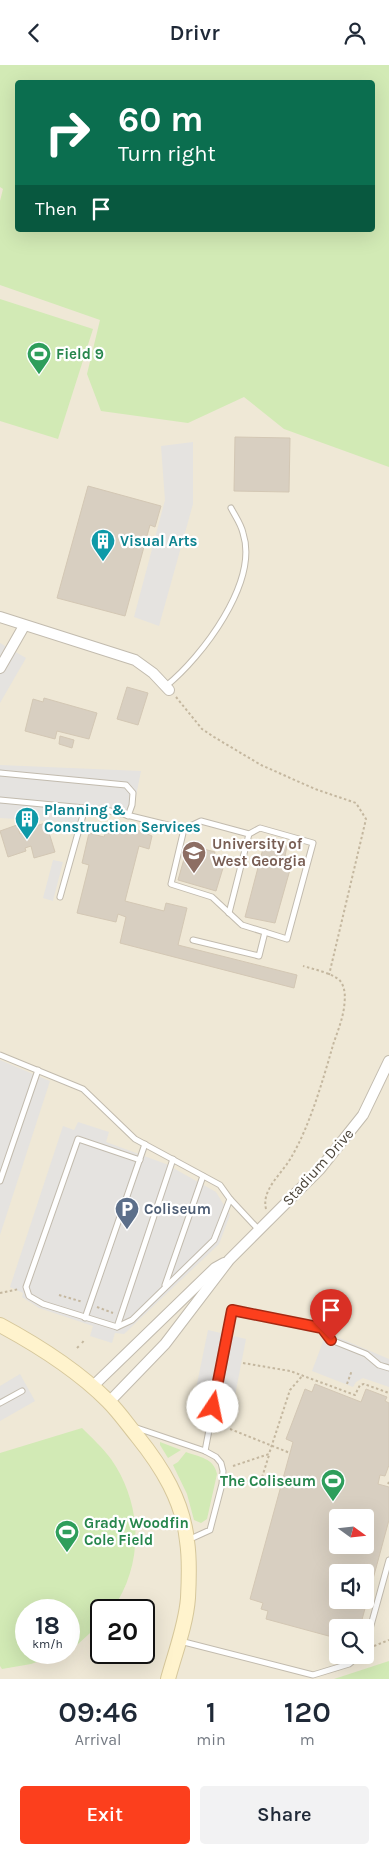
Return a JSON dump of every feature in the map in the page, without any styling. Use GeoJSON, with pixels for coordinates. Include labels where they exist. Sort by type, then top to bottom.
{"type":"FeatureCollection","features":[{"type":"Feature","properties":{"kind":"street"},"geometry":{"type":"LineString","coordinates":[[0,617],[135,660],[153,673],[168,688]]}},
{"type":"Feature","properties":{"kind":"street"},"geometry":{"type":"LineString","coordinates":[[0,668],[24,626]]}},
{"type":"Feature","properties":{"kind":"street","name":"Stadium Drive"},"geometry":{"type":"LineString","coordinates":[[109,1402],[165,1344],[229,1260],[320,1169],[363,1115],[389,1061]]}},
{"type":"Feature","properties":{"kind":"street","name":"Stadium Drive"},"geometry":{"type":"LineString","coordinates":[[92,1387],[215,1269],[229,1260]]}},
{"type":"Feature","properties":{"kind":"street"},"geometry":{"type":"LineString","coordinates":[[0,1325],[21,1336],[67,1367],[109,1402],[156,1459],[165,1476],[177,1502],[187,1540],[189,1570],[188,1600],[168,1679]]}},
{"type":"Feature","properties":{"kind":"lane"},"geometry":{"type":"LineString","coordinates":[[168,688],[183,673],[230,608],[242,579],[246,555],[244,533],[231,509]]}},
{"type":"Feature","properties":{"kind":"lane"},"geometry":{"type":"LineString","coordinates":[[0,773],[126,785],[133,793],[132,805],[128,816]]}},
{"type":"Feature","properties":{"kind":"lane"},"geometry":{"type":"LineString","coordinates":[[0,800],[106,810],[184,829],[201,821],[249,834],[260,828],[313,843],[287,939],[242,925],[212,897],[172,884],[184,829]]}},
{"type":"Feature","properties":{"kind":"lane"},"geometry":{"type":"LineString","coordinates":[[60,897],[85,808]]}},
{"type":"Feature","properties":{"kind":"lane"},"geometry":{"type":"LineString","coordinates":[[229,913],[249,834]]}},
{"type":"Feature","properties":{"kind":"lane"},"geometry":{"type":"LineString","coordinates":[[193,940],[259,956],[265,932]]}},
{"type":"Feature","properties":{"kind":"lane"},"geometry":{"type":"LineString","coordinates":[[0,1055],[82,1089],[135,1139],[220,1185],[230,1199],[260,1230]]}},
{"type":"Feature","properties":{"kind":"lane"},"geometry":{"type":"LineString","coordinates":[[0,1181],[38,1070]]}},
{"type":"Feature","properties":{"kind":"lane"},"geometry":{"type":"LineString","coordinates":[[140,1160],[78,1139],[26,1287],[29,1296],[43,1304],[117,1327],[132,1320],[214,1240],[230,1199]]}},
{"type":"Feature","properties":{"kind":"lane"},"geometry":{"type":"LineString","coordinates":[[86,1318],[145,1144]]}},
{"type":"Feature","properties":{"kind":"lane"},"geometry":{"type":"LineString","coordinates":[[117,1327],[173,1159]]}},
{"type":"Feature","properties":{"kind":"lane"},"geometry":{"type":"LineString","coordinates":[[164,1288],[203,1175]]}},
{"type":"Feature","properties":{"kind":"lane"},"geometry":{"type":"LineString","coordinates":[[205,1451],[232,1310],[322,1328],[331,1340],[366,1354],[379,1365],[389,1369]]}},
{"type":"Feature","properties":{"kind":"lane"},"geometry":{"type":"LineString","coordinates":[[0,1403],[22,1391]]}},
{"type":"Feature","properties":{"kind":"lane"},"geometry":{"type":"LineString","coordinates":[[129,1426],[205,1451],[216,1457],[221,1463],[224,1471],[222,1485],[210,1530],[187,1540]]}},
{"type":"Feature","properties":{"kind":"lane"},"geometry":{"type":"LineString","coordinates":[[374,1619],[386,1579],[389,1561]]}},
{"type":"Feature","properties":{"kind":"lane"},"geometry":{"type":"LineString","coordinates":[[178,1640],[314,1675],[349,1664]]}},
{"type":"Feature","properties":{"kind":"path"},"geometry":{"type":"LineString","coordinates":[[168,688],[202,729],[214,737],[270,769],[314,789],[356,803],[366,819],[329,975]]}},
{"type":"Feature","properties":{"kind":"path"},"geometry":{"type":"LineString","coordinates":[[266,1209],[264,1201],[266,1194],[300,1142],[344,1009],[345,991],[340,980],[303,966]]}},
{"type":"Feature","properties":{"kind":"path"},"geometry":{"type":"LineString","coordinates":[[0,1293],[26,1287]]}},
{"type":"Feature","properties":{"kind":"path"},"geometry":{"type":"LineString","coordinates":[[77,1348],[85,1339]]}},
{"type":"Feature","properties":{"kind":"path"},"geometry":{"type":"LineString","coordinates":[[243,1363],[303,1375],[356,1395],[360,1385],[358,1380]]}},
{"type":"Feature","properties":{"kind":"path"},"geometry":{"type":"LineString","coordinates":[[347,1384],[352,1370]]}},
{"type":"Feature","properties":{"kind":"path"},"geometry":{"type":"LineString","coordinates":[[233,1477],[260,1484],[290,1390],[303,1375]]}},
{"type":"Feature","properties":{"kind":"path"},"geometry":{"type":"LineString","coordinates":[[360,1385],[366,1383],[389,1393]]}},
{"type":"Feature","properties":{"kind":"path"},"geometry":{"type":"LineString","coordinates":[[230,1429],[290,1453]]}},
{"type":"Feature","properties":{"kind":"path"},"geometry":{"type":"LineString","coordinates":[[233,1466],[269,1454]]}},
{"type":"Feature","properties":{"kind":"path"},"geometry":{"type":"LineString","coordinates":[[374,1647],[389,1640]]}},
{"type":"Feature","properties":{"kind":"shaded area","name":"University of West Georgia"},"geometry":{"type":"Polygon","coordinates":[[[0,65],[389,65],[389,1679],[0,1679],[0,65]]]}},
{"type":"Feature","properties":{"kind":"shaded area"},"geometry":{"type":"Polygon","coordinates":[[[193,442],[193,504],[159,626],[134,617],[165,500],[161,446],[193,442]]]}},
{"type":"Feature","properties":{"kind":"shaded area"},"geometry":{"type":"Polygon","coordinates":[[[0,643],[26,658],[0,703],[0,643]]]}},
{"type":"Feature","properties":{"kind":"shaded area"},"geometry":{"type":"Polygon","coordinates":[[[0,765],[141,771],[133,811],[85,808],[81,823],[0,818],[0,765]]]}},
{"type":"Feature","properties":{"kind":"shaded area"},"geometry":{"type":"Polygon","coordinates":[[[53,860],[63,862],[53,901],[43,898],[53,860]]]}},
{"type":"Feature","properties":{"kind":"shaded area"},"geometry":{"type":"Polygon","coordinates":[[[0,1060],[50,1081],[0,1235],[0,1060]]]}},
{"type":"Feature","properties":{"kind":"shaded area","name":"Coliseum"},"geometry":{"type":"Polygon","coordinates":[[[78,1122],[109,1132],[106,1142],[166,1164],[216,1192],[230,1215],[219,1244],[124,1334],[115,1333],[112,1343],[90,1336],[93,1326],[39,1308],[22,1297],[23,1293],[10,1287],[63,1126],[74,1130],[78,1122]]]}},
{"type":"Feature","properties":{"kind":"shaded area"},"geometry":{"type":"Polygon","coordinates":[[[208,1330],[246,1339],[230,1421],[191,1413],[208,1330]]]}},
{"type":"Feature","properties":{"kind":"shaded area"},"geometry":{"type":"Polygon","coordinates":[[[337,1337],[389,1359],[389,1387],[363,1378],[356,1382],[353,1387],[312,1371],[324,1339],[337,1337]]]}},
{"type":"Feature","properties":{"kind":"shaded area"},"geometry":{"type":"Polygon","coordinates":[[[20,1374],[35,1401],[0,1421],[0,1386],[20,1374]]]}},
{"type":"Feature","properties":{"kind":"green space"},"geometry":{"type":"Polygon","coordinates":[[[0,65],[389,65],[389,467],[284,429],[244,397],[188,423],[101,411],[87,374],[100,320],[0,285],[0,201],[3,189],[0,187],[0,65]]]}},
{"type":"Feature","properties":{"kind":"green space","name":"Field 9"},"geometry":{"type":"Polygon","coordinates":[[[0,299],[93,329],[58,439],[0,421],[0,299]]]}},
{"type":"Feature","properties":{"kind":"green space","name":"Grady Woodfin Cole Field"},"geometry":{"type":"Polygon","coordinates":[[[82,1428],[111,1459],[122,1477],[134,1515],[136,1535],[130,1573],[122,1592],[118,1599],[90,1599],[90,1633],[80,1642],[80,1599],[15,1599],[15,1664],[31,1664],[2,1669],[0,1666],[0,1453],[82,1428]]]}},
{"type":"Feature","properties":{"kind":"green space"},"geometry":{"type":"Polygon","coordinates":[[[160,1442],[181,1450],[168,1458],[160,1442]]]}},
{"type":"Feature","properties":{"kind":"green space"},"geometry":{"type":"Polygon","coordinates":[[[186,1452],[209,1461],[217,1474],[207,1519],[201,1523],[194,1520],[187,1494],[173,1465],[186,1452]]]}},
{"type":"Feature","properties":{"kind":"green space"},"geometry":{"type":"Polygon","coordinates":[[[389,1661],[389,1679],[334,1679],[389,1661]]]}},
{"type":"Feature","properties":{"kind":"building"},"geometry":{"type":"Polygon","coordinates":[[[235,437],[290,438],[289,492],[234,491],[235,437]]]}},
{"type":"Feature","properties":{"kind":"building","name":"Visual Arts"},"geometry":{"type":"Polygon","coordinates":[[[88,486],[161,506],[155,527],[150,525],[125,616],[57,598],[88,486]]]}},
{"type":"Feature","properties":{"kind":"building"},"geometry":{"type":"Polygon","coordinates":[[[127,687],[148,693],[138,725],[117,719],[127,687]]]}},
{"type":"Feature","properties":{"kind":"building"},"geometry":{"type":"Polygon","coordinates":[[[44,698],[97,713],[89,739],[57,731],[55,739],[25,731],[33,699],[43,702],[44,698]]]}},
{"type":"Feature","properties":{"kind":"building"},"geometry":{"type":"Polygon","coordinates":[[[60,736],[74,740],[72,748],[59,744],[60,736]]]}},
{"type":"Feature","properties":{"kind":"building","name":"Planning & Construction Services"},"geometry":{"type":"Polygon","coordinates":[[[46,823],[55,852],[34,858],[31,846],[25,848],[26,851],[8,857],[0,831],[17,825],[20,834],[25,832],[24,829],[46,823]]]}},
{"type":"Feature","properties":{"kind":"building"},"geometry":{"type":"Polygon","coordinates":[[[119,823],[130,826],[129,830],[135,831],[136,829],[152,836],[149,849],[139,846],[125,901],[164,911],[166,903],[187,908],[178,945],[297,975],[294,988],[120,943],[126,917],[118,914],[116,922],[77,913],[89,865],[82,863],[89,833],[104,837],[108,824],[118,827],[119,823]]]}},
{"type":"Feature","properties":{"kind":"building"},"geometry":{"type":"Polygon","coordinates":[[[265,841],[287,846],[285,856],[293,859],[275,923],[245,917],[265,841]]]}},
{"type":"Feature","properties":{"kind":"building"},"geometry":{"type":"Polygon","coordinates":[[[188,845],[215,852],[212,865],[223,868],[216,891],[178,880],[188,845]]]}},
{"type":"Feature","properties":{"kind":"building","name":"The Coliseum"},"geometry":{"type":"Polygon","coordinates":[[[315,1384],[361,1402],[366,1389],[387,1397],[385,1401],[389,1403],[389,1465],[385,1476],[380,1475],[378,1484],[389,1487],[389,1520],[374,1575],[374,1564],[329,1564],[329,1609],[365,1609],[362,1619],[329,1619],[329,1636],[266,1619],[268,1611],[261,1609],[263,1603],[250,1599],[293,1442],[286,1439],[305,1389],[312,1392],[315,1384]]]}},
{"type":"Feature","properties":{"kind":"place","name":"Field 9"},"geometry":{"type":"Point","coordinates":[39,375]}},
{"type":"Feature","properties":{"kind":"place","name":"Visual Arts"},"geometry":{"type":"Point","coordinates":[103,562]}},
{"type":"Feature","properties":{"kind":"place","name":"Planning & Construction Services"},"geometry":{"type":"Point","coordinates":[27,840]}},
{"type":"Feature","properties":{"kind":"place","name":"University of West Georgia"},"geometry":{"type":"Point","coordinates":[194,874]}},
{"type":"Feature","properties":{"kind":"place","name":"Coliseum"},"geometry":{"type":"Point","coordinates":[127,1230]}},
{"type":"Feature","properties":{"kind":"place","name":"The Coliseum"},"geometry":{"type":"Point","coordinates":[333,1502]}},
{"type":"Feature","properties":{"kind":"place","name":"Grady Woodfin Cole Field"},"geometry":{"type":"Point","coordinates":[67,1553]}},
{"type":"Feature","properties":{"kind":"route"},"geometry":{"type":"LineString","coordinates":[[213,1407],[232,1310],[322,1328],[331,1340]]}}]}
